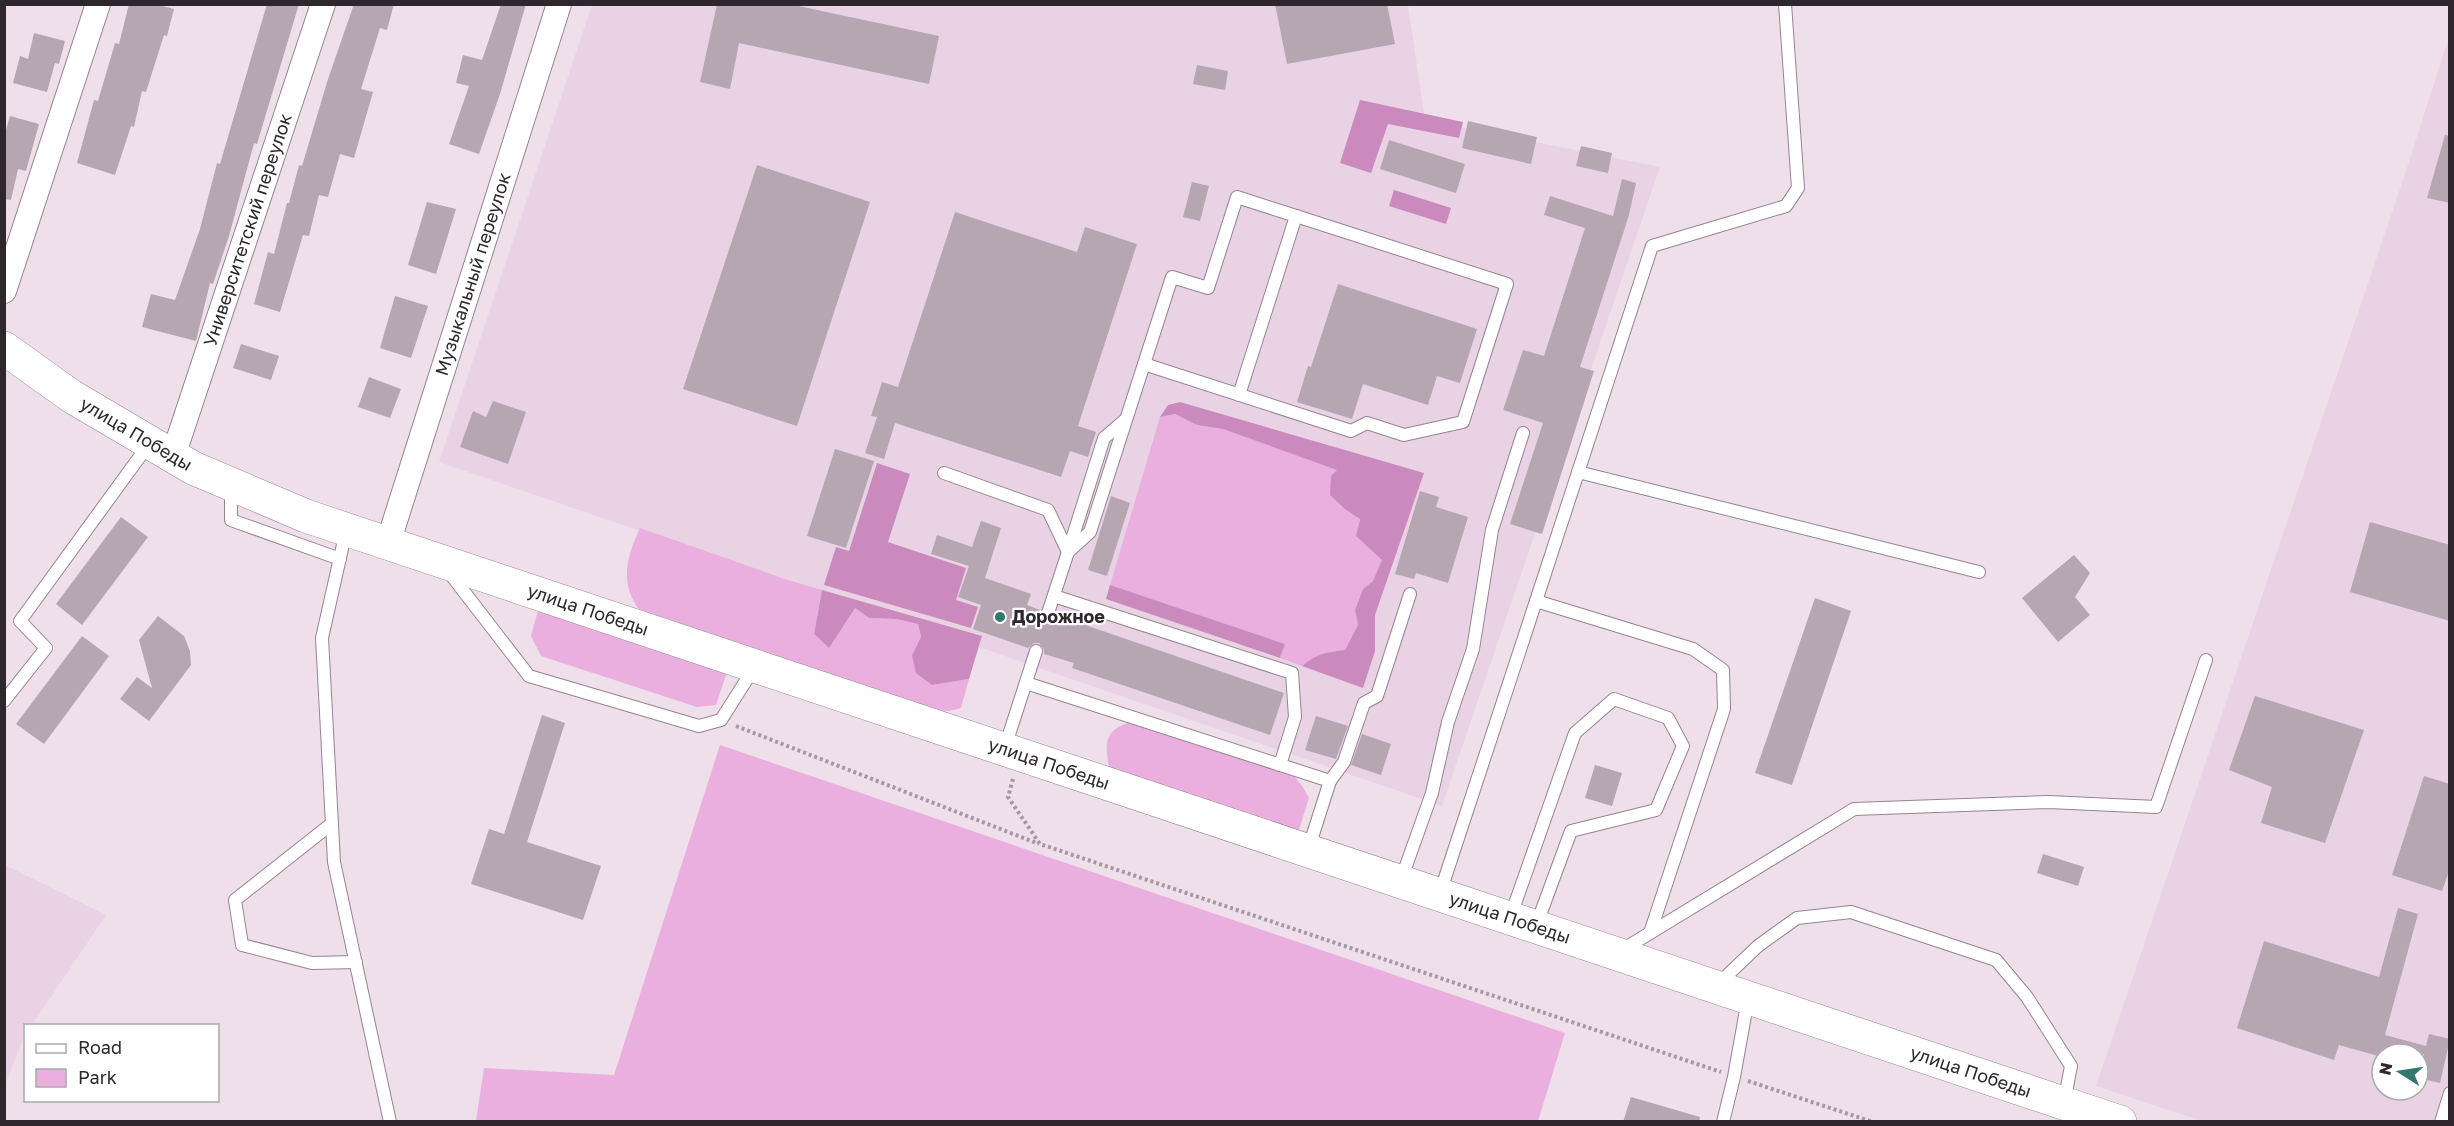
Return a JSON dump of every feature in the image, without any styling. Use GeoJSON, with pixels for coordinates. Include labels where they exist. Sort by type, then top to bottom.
{"type":"FeatureCollection","features":[{"type":"Feature","properties":{"kind":"main road","name":"улица Победы"},"geometry":{"type":"LineString","coordinates":[[4,348],[71,396],[193,468],[306,516],[343,545],[388,543],[2120,1122]]}},
{"type":"Feature","properties":{"kind":"street"},"geometry":{"type":"LineString","coordinates":[[4,291],[98,4]]}},
{"type":"Feature","properties":{"kind":"street","name":"Университетский переулок"},"geometry":{"type":"LineString","coordinates":[[161,449],[323,4]]}},
{"type":"Feature","properties":{"kind":"street","name":"Музыкальный переулок"},"geometry":{"type":"LineString","coordinates":[[388,543],[559,4]]}},
{"type":"Feature","properties":{"kind":"lane"},"geometry":{"type":"LineString","coordinates":[[1439,895],[1652,246],[1786,206],[1798,189],[1785,4]]}},
{"type":"Feature","properties":{"kind":"lane"},"geometry":{"type":"LineString","coordinates":[[1048,613],[1104,438],[1126,418],[1172,277],[1208,288],[1237,197],[1507,284],[1463,422],[1404,435],[1367,423],[1351,431],[1144,364]]}},
{"type":"Feature","properties":{"kind":"lane"},"geometry":{"type":"LineString","coordinates":[[1239,395],[1296,216]]}},
{"type":"Feature","properties":{"kind":"lane"},"geometry":{"type":"LineString","coordinates":[[1400,882],[1432,793],[1448,722],[1473,649],[1492,530],[1523,433]]}},
{"type":"Feature","properties":{"kind":"lane"},"geometry":{"type":"LineString","coordinates":[[4,701],[46,648],[20,621],[161,449]]}},
{"type":"Feature","properties":{"kind":"lane"},"geometry":{"type":"LineString","coordinates":[[1578,472],[1979,572]]}},
{"type":"Feature","properties":{"kind":"lane"},"geometry":{"type":"LineString","coordinates":[[944,473],[1048,510],[1068,552]]}},
{"type":"Feature","properties":{"kind":"lane"},"geometry":{"type":"LineString","coordinates":[[343,545],[322,638],[330,825],[334,862],[390,1122]]}},
{"type":"Feature","properties":{"kind":"lane"},"geometry":{"type":"LineString","coordinates":[[440,561],[529,676],[699,726],[721,720],[756,666]]}},
{"type":"Feature","properties":{"kind":"lane"},"geometry":{"type":"LineString","coordinates":[[1308,850],[1330,781],[1344,762],[1364,703],[1377,696],[1410,594]]}},
{"type":"Feature","properties":{"kind":"lane"},"geometry":{"type":"LineString","coordinates":[[1054,596],[1292,673],[1295,717],[1280,765]]}},
{"type":"Feature","properties":{"kind":"lane"},"geometry":{"type":"LineString","coordinates":[[1536,601],[1693,649],[1723,670],[1724,708],[1650,933]]}},
{"type":"Feature","properties":{"kind":"lane"},"geometry":{"type":"LineString","coordinates":[[1012,752],[1026,683],[1036,651]]}},
{"type":"Feature","properties":{"kind":"lane"},"geometry":{"type":"LineString","coordinates":[[1616,953],[1854,809],[2049,802],[2156,807],[2206,660]]}},
{"type":"Feature","properties":{"kind":"lane"},"geometry":{"type":"LineString","coordinates":[[1026,683],[1330,781]]}},
{"type":"Feature","properties":{"kind":"lane"},"geometry":{"type":"LineString","coordinates":[[1614,699],[1668,718],[1683,746],[1656,810],[1571,831],[1523,922],[1575,733],[1614,699]]}},
{"type":"Feature","properties":{"kind":"lane"},"geometry":{"type":"LineString","coordinates":[[330,825],[235,900],[242,945],[312,963],[356,962]]}},
{"type":"Feature","properties":{"kind":"lane"},"geometry":{"type":"LineString","coordinates":[[1715,987],[1758,946],[1797,918],[1851,912],[1995,960],[2027,997],[2071,1066],[2064,1103]]}},
{"type":"Feature","properties":{"kind":"lane"},"geometry":{"type":"LineString","coordinates":[[1723,1122],[1749,998]]}},
{"type":"Feature","properties":{"kind":"lane"},"geometry":{"type":"LineString","coordinates":[[2441,1122],[2450,1093]]}},
{"type":"Feature","properties":{"kind":"path"},"geometry":{"type":"LineString","coordinates":[[721,720],[1040,844],[1873,1122]]}},
{"type":"Feature","properties":{"kind":"path"},"geometry":{"type":"LineString","coordinates":[[1012,752],[1008,797],[1040,844]]}},
{"type":"Feature","properties":{"kind":"shaded area"},"geometry":{"type":"Polygon","coordinates":[[[592,5],[1408,5],[1425,120],[1660,167],[1442,806],[439,462],[592,5]]]}},
{"type":"Feature","properties":{"kind":"shaded area"},"geometry":{"type":"Polygon","coordinates":[[[2449,37],[2449,1121],[2202,1121],[2096,1086],[2404,177],[2449,37]]]}},
{"type":"Feature","properties":{"kind":"shaded area"},"geometry":{"type":"Polygon","coordinates":[[[1360,100],[1463,122],[1459,138],[1388,124],[1371,173],[1340,163],[1360,100]]]}},
{"type":"Feature","properties":{"kind":"shaded area"},"geometry":{"type":"Polygon","coordinates":[[[1394,190],[1451,208],[1446,224],[1389,206],[1394,190]]]}},
{"type":"Feature","properties":{"kind":"shaded area"},"geometry":{"type":"Polygon","coordinates":[[[1180,402],[1424,473],[1375,615],[1375,651],[1363,688],[1302,666],[1322,654],[1345,650],[1358,625],[1355,610],[1363,589],[1373,581],[1382,560],[1356,536],[1360,519],[1330,495],[1331,476],[1337,470],[1223,429],[1197,425],[1175,414],[1160,417],[1168,405],[1180,402]]]}},
{"type":"Feature","properties":{"kind":"shaded area"},"geometry":{"type":"Polygon","coordinates":[[[877,463],[910,474],[888,542],[966,568],[956,600],[978,607],[971,628],[824,585],[836,547],[849,551],[877,463]]]}},
{"type":"Feature","properties":{"kind":"shaded area"},"geometry":{"type":"Polygon","coordinates":[[[1110,585],[1285,644],[1280,658],[1106,599],[1110,585]]]}},
{"type":"Feature","properties":{"kind":"shaded area"},"geometry":{"type":"Polygon","coordinates":[[[822,590],[982,636],[969,679],[932,685],[916,673],[912,655],[921,637],[918,624],[896,619],[869,618],[855,608],[829,648],[814,634],[822,590]]]}},
{"type":"Feature","properties":{"kind":"shaded area"},"geometry":{"type":"Polygon","coordinates":[[[5,865],[106,915],[33,1024],[24,1024],[24,1037],[5,1085],[5,865]]]}},
{"type":"Feature","properties":{"kind":"green space"},"geometry":{"type":"Polygon","coordinates":[[[1175,414],[1197,425],[1223,429],[1338,470],[1346,510],[1360,519],[1356,536],[1383,560],[1373,581],[1363,589],[1355,610],[1358,625],[1345,651],[1322,654],[1302,666],[1280,658],[1285,644],[1110,585],[1160,417],[1175,414]]]}},
{"type":"Feature","properties":{"kind":"green space"},"geometry":{"type":"Polygon","coordinates":[[[640,528],[822,590],[814,634],[829,648],[854,607],[869,618],[896,619],[918,624],[921,637],[912,655],[932,685],[969,679],[961,708],[949,711],[933,710],[639,609],[629,589],[627,569],[640,528]]]}},
{"type":"Feature","properties":{"kind":"green space"},"geometry":{"type":"Polygon","coordinates":[[[542,596],[728,646],[726,675],[716,705],[697,707],[541,656],[531,636],[542,596]]]}},
{"type":"Feature","properties":{"kind":"green space"},"geometry":{"type":"Polygon","coordinates":[[[1128,723],[1294,776],[1309,798],[1297,836],[1111,776],[1107,751],[1109,737],[1113,731],[1128,723]]]}},
{"type":"Feature","properties":{"kind":"green space"},"geometry":{"type":"Polygon","coordinates":[[[720,745],[1565,1033],[1538,1121],[476,1121],[484,1068],[614,1075],[720,745]]]}},
{"type":"Feature","properties":{"kind":"building"},"geometry":{"type":"Polygon","coordinates":[[[129,4],[155,4],[174,9],[167,36],[164,35],[146,92],[142,91],[134,127],[131,126],[115,175],[77,163],[94,100],[98,101],[115,43],[119,44],[129,4]]]}},
{"type":"Feature","properties":{"kind":"building"},"geometry":{"type":"Polygon","coordinates":[[[267,4],[299,4],[257,144],[254,143],[229,236],[213,284],[210,283],[196,341],[142,327],[151,294],[175,300],[200,229],[217,163],[220,164],[267,4]]]}},
{"type":"Feature","properties":{"kind":"building"},"geometry":{"type":"Polygon","coordinates":[[[354,4],[394,4],[387,30],[380,28],[361,89],[373,92],[354,158],[340,154],[328,197],[319,195],[309,236],[303,235],[280,312],[254,304],[268,252],[274,254],[299,165],[302,166],[328,79],[354,4]]]}},
{"type":"Feature","properties":{"kind":"building"},"geometry":{"type":"Polygon","coordinates":[[[501,4],[526,4],[500,94],[479,154],[449,144],[469,86],[456,83],[463,55],[482,60],[501,4]]]}},
{"type":"Feature","properties":{"kind":"building"},"geometry":{"type":"Polygon","coordinates":[[[717,4],[789,4],[939,36],[929,84],[739,43],[730,89],[700,82],[717,4]]]}},
{"type":"Feature","properties":{"kind":"building"},"geometry":{"type":"Polygon","coordinates":[[[1275,4],[1387,4],[1395,44],[1287,64],[1275,4]]]}},
{"type":"Feature","properties":{"kind":"building"},"geometry":{"type":"Polygon","coordinates":[[[34,33],[65,41],[59,64],[55,63],[47,92],[13,83],[20,56],[28,59],[34,33]]]}},
{"type":"Feature","properties":{"kind":"building"},"geometry":{"type":"Polygon","coordinates":[[[1197,65],[1228,71],[1225,90],[1193,84],[1197,65]]]}},
{"type":"Feature","properties":{"kind":"building"},"geometry":{"type":"Polygon","coordinates":[[[10,116],[39,124],[26,171],[18,169],[11,200],[4,199],[4,137],[10,116]]]}},
{"type":"Feature","properties":{"kind":"building"},"geometry":{"type":"Polygon","coordinates":[[[1468,121],[1537,137],[1531,164],[1462,148],[1468,121]]]}},
{"type":"Feature","properties":{"kind":"building"},"geometry":{"type":"Polygon","coordinates":[[[2445,135],[2450,136],[2450,203],[2427,198],[2445,135]]]}},
{"type":"Feature","properties":{"kind":"building"},"geometry":{"type":"Polygon","coordinates":[[[1389,140],[1465,164],[1456,193],[1380,169],[1389,140]]]}},
{"type":"Feature","properties":{"kind":"building"},"geometry":{"type":"Polygon","coordinates":[[[1581,146],[1612,153],[1608,173],[1576,166],[1581,146]]]}},
{"type":"Feature","properties":{"kind":"building"},"geometry":{"type":"Polygon","coordinates":[[[757,165],[870,202],[797,426],[683,389],[757,165]]]}},
{"type":"Feature","properties":{"kind":"building"},"geometry":{"type":"Polygon","coordinates":[[[1622,179],[1636,183],[1629,215],[1580,367],[1594,371],[1542,534],[1510,524],[1543,423],[1503,410],[1523,350],[1544,356],[1585,228],[1544,215],[1550,196],[1613,216],[1622,179]]]}},
{"type":"Feature","properties":{"kind":"building"},"geometry":{"type":"Polygon","coordinates":[[[1192,182],[1209,186],[1200,221],[1183,217],[1192,182]]]}},
{"type":"Feature","properties":{"kind":"building"},"geometry":{"type":"Polygon","coordinates":[[[427,202],[456,209],[436,274],[408,265],[427,202]]]}},
{"type":"Feature","properties":{"kind":"building"},"geometry":{"type":"Polygon","coordinates":[[[955,212],[1077,252],[1085,227],[1137,244],[1078,426],[1096,432],[1088,457],[1070,451],[1061,477],[895,423],[884,459],[865,453],[877,417],[871,416],[882,382],[898,387],[955,212]]]}},
{"type":"Feature","properties":{"kind":"building"},"geometry":{"type":"Polygon","coordinates":[[[1338,284],[1477,329],[1460,383],[1437,376],[1428,405],[1363,384],[1352,419],[1297,402],[1338,284]]]}},
{"type":"Feature","properties":{"kind":"building"},"geometry":{"type":"Polygon","coordinates":[[[395,296],[428,306],[411,358],[380,348],[395,296]]]}},
{"type":"Feature","properties":{"kind":"building"},"geometry":{"type":"Polygon","coordinates":[[[241,344],[279,356],[271,380],[233,368],[241,344]]]}},
{"type":"Feature","properties":{"kind":"building"},"geometry":{"type":"Polygon","coordinates":[[[369,377],[401,389],[390,418],[358,407],[369,377]]]}},
{"type":"Feature","properties":{"kind":"building"},"geometry":{"type":"Polygon","coordinates":[[[493,401],[526,412],[508,464],[460,447],[473,411],[486,417],[493,401]]]}},
{"type":"Feature","properties":{"kind":"building"},"geometry":{"type":"Polygon","coordinates":[[[835,449],[874,461],[846,548],[807,536],[835,449]]]}},
{"type":"Feature","properties":{"kind":"building"},"geometry":{"type":"Polygon","coordinates":[[[1420,491],[1439,497],[1436,507],[1468,517],[1448,583],[1416,573],[1414,579],[1395,574],[1420,491]]]}},
{"type":"Feature","properties":{"kind":"building"},"geometry":{"type":"Polygon","coordinates":[[[1111,496],[1130,503],[1107,576],[1088,570],[1111,496]]]}},
{"type":"Feature","properties":{"kind":"building"},"geometry":{"type":"Polygon","coordinates":[[[121,517],[148,537],[82,625],[56,604],[121,517]]]}},
{"type":"Feature","properties":{"kind":"building"},"geometry":{"type":"Polygon","coordinates":[[[981,521],[1001,528],[985,578],[1031,594],[1027,605],[1040,610],[1040,615],[1045,621],[1050,621],[1056,615],[1284,693],[1270,735],[1072,668],[1074,663],[1044,654],[1044,649],[1039,643],[1034,643],[1028,648],[973,629],[981,605],[958,597],[969,566],[931,554],[937,535],[972,547],[981,521]]]}},
{"type":"Feature","properties":{"kind":"building"},"geometry":{"type":"Polygon","coordinates":[[[2370,522],[2450,545],[2450,621],[2350,592],[2370,522]]]}},
{"type":"Feature","properties":{"kind":"building"},"geometry":{"type":"Polygon","coordinates":[[[2074,555],[2090,573],[2075,597],[2090,615],[2058,642],[2022,598],[2074,555]]]}},
{"type":"Feature","properties":{"kind":"building"},"geometry":{"type":"Polygon","coordinates":[[[1815,598],[1851,611],[1792,785],[1755,773],[1815,598]]]}},
{"type":"Feature","properties":{"kind":"building"},"geometry":{"type":"Polygon","coordinates":[[[158,616],[184,636],[190,651],[191,665],[149,721],[120,699],[137,677],[152,688],[139,640],[158,616]]]}},
{"type":"Feature","properties":{"kind":"building"},"geometry":{"type":"Polygon","coordinates":[[[82,636],[109,656],[44,744],[16,724],[82,636]]]}},
{"type":"Feature","properties":{"kind":"building"},"geometry":{"type":"Polygon","coordinates":[[[2255,696],[2364,730],[2325,843],[2261,823],[2272,787],[2229,770],[2255,696]]]}},
{"type":"Feature","properties":{"kind":"building"},"geometry":{"type":"Polygon","coordinates":[[[542,715],[565,723],[527,842],[601,866],[583,920],[471,884],[489,829],[504,834],[542,715]]]}},
{"type":"Feature","properties":{"kind":"building"},"geometry":{"type":"Polygon","coordinates":[[[1316,716],[1348,726],[1336,759],[1305,750],[1316,716]]]}},
{"type":"Feature","properties":{"kind":"building"},"geometry":{"type":"Polygon","coordinates":[[[1362,734],[1391,744],[1381,775],[1351,765],[1362,734]]]}},
{"type":"Feature","properties":{"kind":"building"},"geometry":{"type":"Polygon","coordinates":[[[1595,765],[1622,773],[1612,806],[1585,798],[1595,765]]]}},
{"type":"Feature","properties":{"kind":"building"},"geometry":{"type":"Polygon","coordinates":[[[2424,776],[2450,784],[2450,868],[2442,891],[2392,875],[2424,776]]]}},
{"type":"Feature","properties":{"kind":"building"},"geometry":{"type":"Polygon","coordinates":[[[2043,854],[2084,867],[2078,886],[2037,873],[2043,854]]]}},
{"type":"Feature","properties":{"kind":"building"},"geometry":{"type":"Polygon","coordinates":[[[2398,908],[2418,914],[2385,1035],[2411,1042],[2370,1042],[2370,1054],[2339,1045],[2334,1060],[2237,1028],[2264,941],[2379,977],[2398,908]]]}},
{"type":"Feature","properties":{"kind":"building"},"geometry":{"type":"Polygon","coordinates":[[[2429,1034],[2450,1039],[2440,1083],[2430,1081],[2430,1042],[2427,1042],[2429,1034]]]}},
{"type":"Feature","properties":{"kind":"building"},"geometry":{"type":"Polygon","coordinates":[[[1631,1097],[1700,1117],[1699,1122],[1623,1122],[1631,1097]]]}},
{"type":"Feature","properties":{"kind":"place","name":"Дорожное"},"geometry":{"type":"Point","coordinates":[1000,617]}}]}
